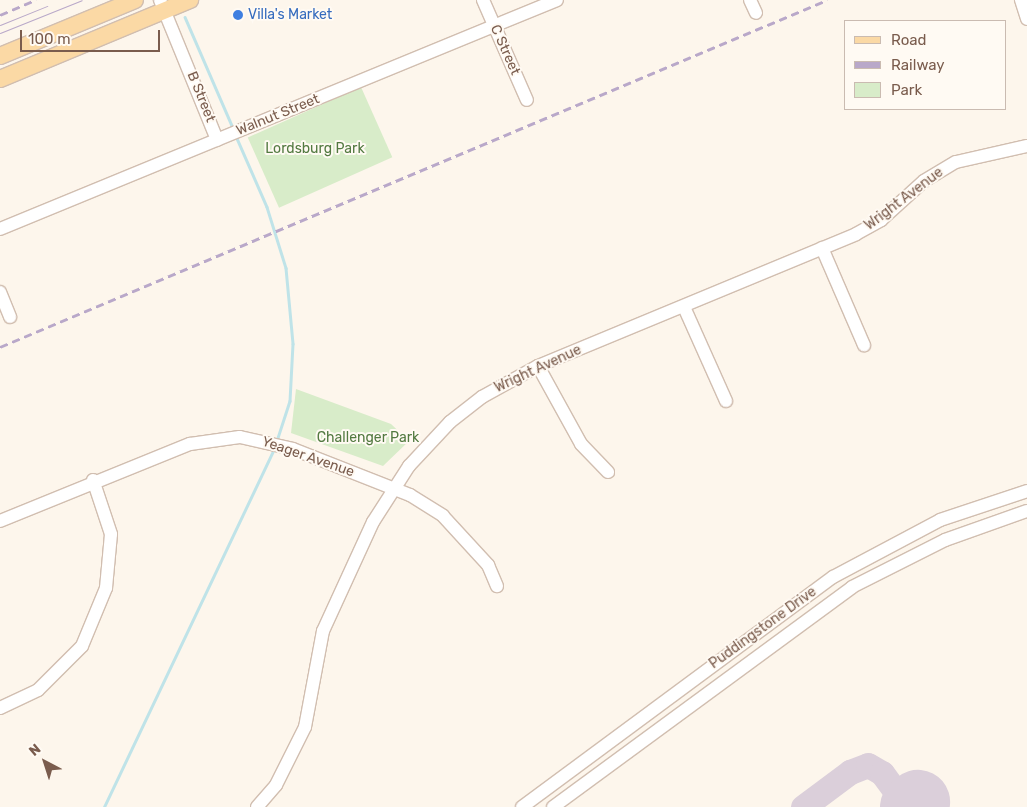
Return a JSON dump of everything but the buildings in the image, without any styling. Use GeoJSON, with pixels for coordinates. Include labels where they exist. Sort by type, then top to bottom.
{"type":"FeatureCollection","features":[{"type":"Feature","properties":{"kind":"main road"},"geometry":{"type":"LineString","coordinates":[[0,56],[135,0]]}},
{"type":"Feature","properties":{"kind":"main road"},"geometry":{"type":"LineString","coordinates":[[0,79],[163,5],[190,0]]}},
{"type":"Feature","properties":{"kind":"main road"},"geometry":{"type":"LineString","coordinates":[[0,60],[16,49]]}},
{"type":"Feature","properties":{"kind":"street","name":"C Street"},"geometry":{"type":"LineString","coordinates":[[483,0],[526,100]]}},
{"type":"Feature","properties":{"kind":"street","name":"Walnut Street"},"geometry":{"type":"LineString","coordinates":[[0,229],[557,0]]}},
{"type":"Feature","properties":{"kind":"street"},"geometry":{"type":"LineString","coordinates":[[750,0],[756,13]]}},
{"type":"Feature","properties":{"kind":"street"},"geometry":{"type":"LineString","coordinates":[[1021,0],[1027,19]]}},
{"type":"Feature","properties":{"kind":"street","name":"B Street"},"geometry":{"type":"LineString","coordinates":[[163,5],[222,138]]}},
{"type":"Feature","properties":{"kind":"street","name":"Wright Avenue"},"geometry":{"type":"LineString","coordinates":[[257,807],[276,785],[306,727],[323,631],[392,487],[450,422],[482,397],[538,366],[684,307],[822,248],[881,220],[924,180],[956,162],[1027,146]]}},
{"type":"Feature","properties":{"kind":"street"},"geometry":{"type":"LineString","coordinates":[[822,248],[864,345]]}},
{"type":"Feature","properties":{"kind":"street"},"geometry":{"type":"LineString","coordinates":[[0,292],[10,317]]}},
{"type":"Feature","properties":{"kind":"street"},"geometry":{"type":"LineString","coordinates":[[684,307],[726,401]]}},
{"type":"Feature","properties":{"kind":"street"},"geometry":{"type":"LineString","coordinates":[[538,366],[582,444],[608,472]]}},
{"type":"Feature","properties":{"kind":"street","name":"Yeager Avenue"},"geometry":{"type":"LineString","coordinates":[[0,521],[93,480],[190,444],[240,437],[266,440],[392,487],[443,516],[488,565],[498,586]]}},
{"type":"Feature","properties":{"kind":"street"},"geometry":{"type":"LineString","coordinates":[[0,708],[38,690],[82,646],[103,596],[111,534],[93,480]]}},
{"type":"Feature","properties":{"kind":"street","name":"Puddingstone Drive"},"geometry":{"type":"LineString","coordinates":[[522,807],[833,576],[940,520],[1027,491]]}},
{"type":"Feature","properties":{"kind":"street","name":"Puddingstone Drive"},"geometry":{"type":"LineString","coordinates":[[553,807],[852,587],[946,540],[1027,511]]}},
{"type":"Feature","properties":{"kind":"green space","name":"Lordsburg Park"},"geometry":{"type":"Polygon","coordinates":[[[361,87],[392,157],[279,208],[248,137],[361,87]]]}},
{"type":"Feature","properties":{"kind":"green space","name":"Challenger Park"},"geometry":{"type":"Polygon","coordinates":[[[296,389],[391,424],[409,441],[383,466],[291,433],[296,389]]]}},
{"type":"Feature","properties":{"kind":"waterway"},"geometry":{"type":"LineString","coordinates":[[185,17],[233,128]]}},
{"type":"Feature","properties":{"kind":"waterway"},"geometry":{"type":"LineString","coordinates":[[236,136],[267,207],[286,268],[293,344],[290,401],[277,441]]}},
{"type":"Feature","properties":{"kind":"waterway"},"geometry":{"type":"LineString","coordinates":[[104,807],[274,449]]}},
{"type":"Feature","properties":{"kind":"taxiway"},"geometry":{"type":"LineString","coordinates":[[803,807],[850,772],[868,765],[882,773],[907,807]]}},
{"type":"Feature","properties":{"kind":"runway"},"geometry":{"type":"LineString","coordinates":[[912,807],[918,802]]}},
{"type":"Feature","properties":{"kind":"tram line"},"geometry":{"type":"LineString","coordinates":[[0,33],[82,0]]}},
{"type":"Feature","properties":{"kind":"tram line"},"geometry":{"type":"LineString","coordinates":[[0,25],[47,6]]}},
{"type":"Feature","properties":{"kind":"railway"},"geometry":{"type":"LineString","coordinates":[[0,15],[36,0]]}},
{"type":"Feature","properties":{"kind":"railway"},"geometry":{"type":"LineString","coordinates":[[0,347],[827,0]]}},
{"type":"Feature","properties":{"kind":"place","name":"Villa's Market"},"geometry":{"type":"Point","coordinates":[238,15]}}]}
